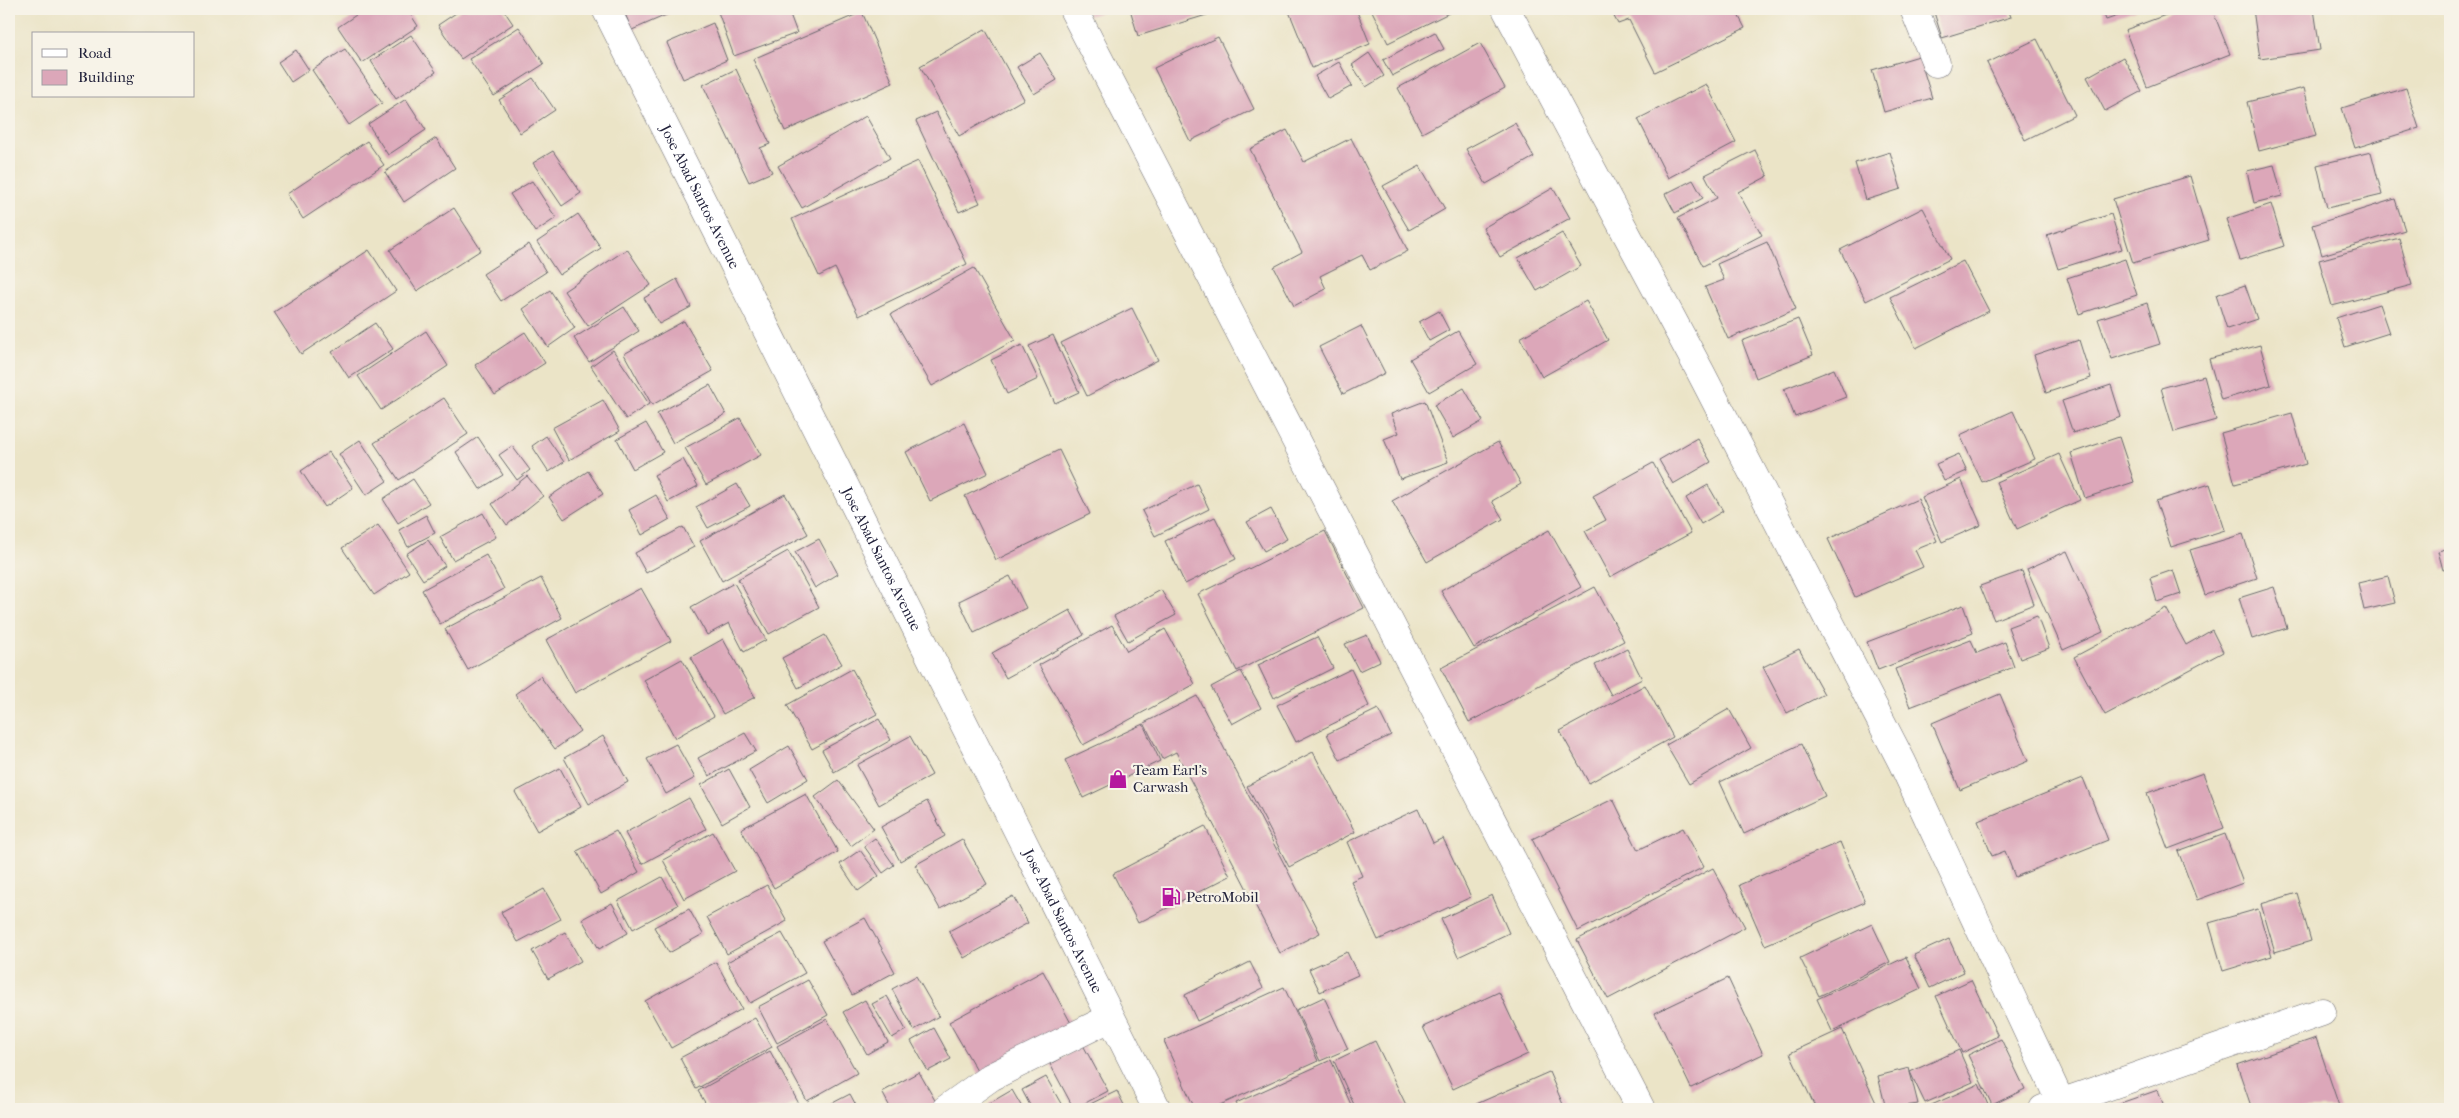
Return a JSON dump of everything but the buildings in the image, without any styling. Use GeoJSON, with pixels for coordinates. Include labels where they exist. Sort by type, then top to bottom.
{"type":"FeatureCollection","features":[{"type":"Feature","properties":{"kind":"main road","name":"Jose Abad Santos Avenue"},"geometry":{"type":"LineString","coordinates":[[606,9],[1157,1109]]}},
{"type":"Feature","properties":{"kind":"main road"},"geometry":{"type":"LineString","coordinates":[[1073,9],[1641,1109]]}},
{"type":"Feature","properties":{"kind":"main road"},"geometry":{"type":"LineString","coordinates":[[1506,9],[1700,371],[1902,762],[2052,1106],[2322,1012]]}},
{"type":"Feature","properties":{"kind":"main road"},"geometry":{"type":"LineString","coordinates":[[1914,9],[1936,63]]}},
{"type":"Feature","properties":{"kind":"main road"},"geometry":{"type":"LineString","coordinates":[[946,1109],[991,1077],[1110,1018]]}},
{"type":"Feature","properties":{"kind":"place","name":"Team Earl's Carwash"},"geometry":{"type":"Point","coordinates":[1118,779]}},
{"type":"Feature","properties":{"kind":"place","name":"PetroMobil"},"geometry":{"type":"Point","coordinates":[1171,897]}}]}
